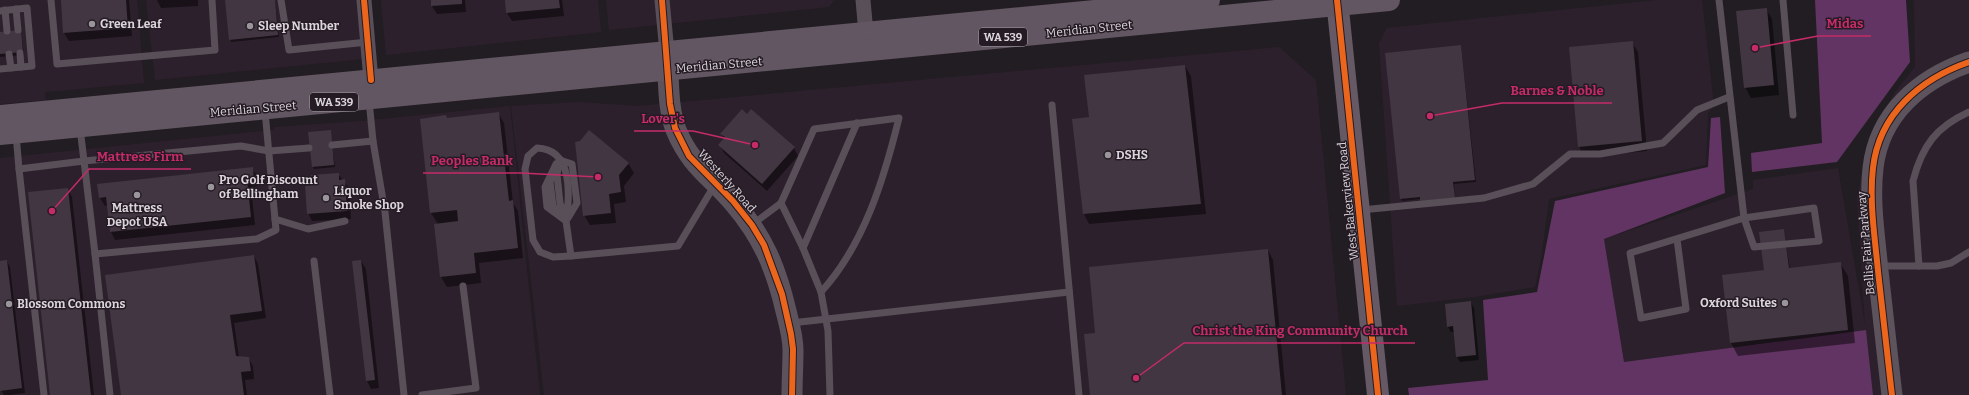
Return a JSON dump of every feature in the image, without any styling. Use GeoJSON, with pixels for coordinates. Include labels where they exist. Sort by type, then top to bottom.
{"type":"FeatureCollection","features":[{"type":"Feature","properties":{"kind":"highway","name":"Meridian Street"},"geometry":{"type":"LineString","coordinates":[[0,116],[370,89],[667,61],[866,33],[1099,5],[1209,0]]}},
{"type":"Feature","properties":{"kind":"highway","name":"Meridian Street"},"geometry":{"type":"LineString","coordinates":[[8,133],[264,108],[370,89],[479,79],[507,67],[796,58],[1338,3],[1389,0]]}},
{"type":"Feature","properties":{"kind":"highway"},"geometry":{"type":"LineString","coordinates":[[796,58],[828,45],[849,43],[866,33]]}},
{"type":"Feature","properties":{"kind":"main road","name":"West Bakerview Road"},"geometry":{"type":"LineString","coordinates":[[1338,3],[1378,395]]}},
{"type":"Feature","properties":{"kind":"street"},"geometry":{"type":"LineString","coordinates":[[364,0],[370,89]]}},
{"type":"Feature","properties":{"kind":"street","name":"Westerly Road"},"geometry":{"type":"LineString","coordinates":[[662,0],[670,104],[675,128],[690,156],[752,225],[764,245],[773,266],[789,324],[793,349],[792,395]]}},
{"type":"Feature","properties":{"kind":"street"},"geometry":{"type":"LineString","coordinates":[[863,0],[866,33]]}},
{"type":"Feature","properties":{"kind":"street","name":"Bellis Fair Parkway"},"geometry":{"type":"LineString","coordinates":[[1892,395],[1873,223],[1873,168],[1876,152],[1887,126],[1900,106],[1923,84],[1934,76],[1969,62]]}},
{"type":"Feature","properties":{"kind":"lane"},"geometry":{"type":"LineString","coordinates":[[51,0],[57,64],[215,50],[212,0]]}},
{"type":"Feature","properties":{"kind":"lane"},"geometry":{"type":"LineString","coordinates":[[281,0],[289,50],[368,42]]}},
{"type":"Feature","properties":{"kind":"lane"},"geometry":{"type":"LineString","coordinates":[[1677,239],[1686,309],[1641,318],[1630,253],[1744,218],[1814,208],[1819,241],[1754,247],[1744,218],[1719,0]]}},
{"type":"Feature","properties":{"kind":"lane"},"geometry":{"type":"LineString","coordinates":[[1783,0],[1793,115]]}},
{"type":"Feature","properties":{"kind":"lane"},"geometry":{"type":"LineString","coordinates":[[0,69],[32,66],[27,8],[3,10],[7,31]]}},
{"type":"Feature","properties":{"kind":"lane"},"geometry":{"type":"LineString","coordinates":[[16,9],[18,30]]}},
{"type":"Feature","properties":{"kind":"lane"},"geometry":{"type":"LineString","coordinates":[[20,53],[21,67]]}},
{"type":"Feature","properties":{"kind":"lane"},"geometry":{"type":"LineString","coordinates":[[9,54],[11,68]]}},
{"type":"Feature","properties":{"kind":"lane"},"geometry":{"type":"LineString","coordinates":[[370,89],[373,141],[385,212],[404,395]]}},
{"type":"Feature","properties":{"kind":"lane"},"geometry":{"type":"LineString","coordinates":[[1360,210],[1484,198],[1533,184],[1570,154],[1600,154],[1663,143],[1697,110],[1729,97]]}},
{"type":"Feature","properties":{"kind":"lane"},"geometry":{"type":"LineString","coordinates":[[1052,105],[1079,395]]}},
{"type":"Feature","properties":{"kind":"lane"},"geometry":{"type":"LineString","coordinates":[[95,254],[257,239],[276,230],[264,108]]}},
{"type":"Feature","properties":{"kind":"lane"},"geometry":{"type":"LineString","coordinates":[[1919,266],[1914,192],[1916,169],[1924,152],[1938,132],[1952,120],[1969,112]]}},
{"type":"Feature","properties":{"kind":"lane"},"geometry":{"type":"LineString","coordinates":[[752,225],[781,203],[814,129],[899,118],[889,157],[859,237],[833,278],[821,292]]}},
{"type":"Feature","properties":{"kind":"lane"},"geometry":{"type":"LineString","coordinates":[[803,248],[857,123]]}},
{"type":"Feature","properties":{"kind":"lane"},"geometry":{"type":"LineString","coordinates":[[80,126],[110,395]]}},
{"type":"Feature","properties":{"kind":"lane"},"geometry":{"type":"LineString","coordinates":[[8,133],[19,169],[44,395]]}},
{"type":"Feature","properties":{"kind":"lane"},"geometry":{"type":"LineString","coordinates":[[332,145],[373,141]]}},
{"type":"Feature","properties":{"kind":"lane"},"geometry":{"type":"LineString","coordinates":[[19,169],[84,161],[241,146],[269,151],[309,148]]}},
{"type":"Feature","properties":{"kind":"lane"},"geometry":{"type":"LineString","coordinates":[[566,221],[577,203],[572,164],[559,160],[553,151],[546,148],[537,148],[528,156],[525,169],[533,240],[540,252],[553,257],[678,246],[715,184]]}},
{"type":"Feature","properties":{"kind":"lane"},"geometry":{"type":"LineString","coordinates":[[559,160],[557,175],[560,203],[566,221],[571,256]]}},
{"type":"Feature","properties":{"kind":"lane"},"geometry":{"type":"LineString","coordinates":[[559,160],[545,187],[547,207],[566,221]]}},
{"type":"Feature","properties":{"kind":"lane"},"geometry":{"type":"LineString","coordinates":[[781,203],[803,248],[821,292],[827,318],[830,395]]}},
{"type":"Feature","properties":{"kind":"lane"},"geometry":{"type":"LineString","coordinates":[[275,219],[308,229],[345,221]]}},
{"type":"Feature","properties":{"kind":"lane"},"geometry":{"type":"LineString","coordinates":[[1878,266],[1937,266],[1951,263],[1969,252]]}},
{"type":"Feature","properties":{"kind":"lane"},"geometry":{"type":"LineString","coordinates":[[314,261],[330,395]]}},
{"type":"Feature","properties":{"kind":"lane"},"geometry":{"type":"LineString","coordinates":[[422,395],[476,388],[463,286]]}},
{"type":"Feature","properties":{"kind":"lane"},"geometry":{"type":"LineString","coordinates":[[789,324],[827,318],[1069,292]]}},
{"type":"Feature","properties":{"kind":"shaded area"},"geometry":{"type":"Polygon","coordinates":[[[0,0],[137,0],[144,83],[45,92],[46,100],[0,104],[0,0]]]}},
{"type":"Feature","properties":{"kind":"shaded area"},"geometry":{"type":"Polygon","coordinates":[[[146,0],[358,0],[363,59],[155,80],[146,0]]]}},
{"type":"Feature","properties":{"kind":"shaded area"},"geometry":{"type":"Polygon","coordinates":[[[381,0],[598,0],[601,32],[386,55],[381,0]]]}},
{"type":"Feature","properties":{"kind":"shaded area"},"geometry":{"type":"Polygon","coordinates":[[[606,0],[834,0],[829,7],[609,30],[606,0]]]}},
{"type":"Feature","properties":{"kind":"shaded area"},"geometry":{"type":"Polygon","coordinates":[[[1657,0],[1702,0],[1714,106],[1708,113],[1706,165],[1549,199],[1541,259],[1535,287],[1474,297],[1397,306],[1379,43],[1387,28],[1657,0]]]}},
{"type":"Feature","properties":{"kind":"shaded area"},"geometry":{"type":"Polygon","coordinates":[[[1815,0],[1906,0],[1910,62],[1837,162],[1752,172],[1751,153],[1822,143],[1815,0]]]}},
{"type":"Feature","properties":{"kind":"shaded area"},"geometry":{"type":"Polygon","coordinates":[[[1914,0],[1969,0],[1969,395],[1873,395],[1866,330],[1624,362],[1604,239],[1753,189],[1753,180],[1838,168],[1865,325],[1857,197],[1871,133],[1895,92],[1915,67],[1914,0]]]}},
{"type":"Feature","properties":{"kind":"shaded area"},"geometry":{"type":"Polygon","coordinates":[[[1279,47],[1316,80],[1346,395],[544,395],[511,106],[578,102],[638,106],[1279,47]]]}},
{"type":"Feature","properties":{"kind":"shaded area"},"geometry":{"type":"Polygon","coordinates":[[[510,106],[540,395],[0,395],[0,158],[274,130],[274,127],[362,121],[510,106]]]}},
{"type":"Feature","properties":{"kind":"shaded area"},"geometry":{"type":"Polygon","coordinates":[[[1720,117],[1725,193],[1604,239],[1624,362],[1866,330],[1873,395],[1409,395],[1408,388],[1488,380],[1483,300],[1537,292],[1555,201],[1708,167],[1711,118],[1720,117]]]}},
{"type":"Feature","properties":{"kind":"building"},"geometry":{"type":"Polygon","coordinates":[[[61,0],[126,0],[128,28],[63,33],[61,0]]]}},
{"type":"Feature","properties":{"kind":"building"},"geometry":{"type":"Polygon","coordinates":[[[225,0],[275,0],[278,35],[229,40],[225,0]]]}},
{"type":"Feature","properties":{"kind":"building"},"geometry":{"type":"Polygon","coordinates":[[[431,0],[462,0],[462,4],[431,6],[431,0]]]}},
{"type":"Feature","properties":{"kind":"building"},"geometry":{"type":"Polygon","coordinates":[[[505,0],[559,0],[560,8],[506,13],[505,0]]]}},
{"type":"Feature","properties":{"kind":"building"},"geometry":{"type":"Polygon","coordinates":[[[1767,8],[1774,85],[1744,88],[1736,11],[1767,8]]]}},
{"type":"Feature","properties":{"kind":"building"},"geometry":{"type":"Polygon","coordinates":[[[21,30],[23,52],[0,54],[0,32],[21,30]]]}},
{"type":"Feature","properties":{"kind":"building"},"geometry":{"type":"Polygon","coordinates":[[[1633,41],[1642,141],[1578,147],[1569,47],[1633,41]]]}},
{"type":"Feature","properties":{"kind":"building"},"geometry":{"type":"Polygon","coordinates":[[[1461,45],[1475,180],[1453,182],[1455,198],[1420,201],[1420,197],[1400,199],[1385,53],[1461,45]]]}},
{"type":"Feature","properties":{"kind":"building"},"geometry":{"type":"Polygon","coordinates":[[[1185,65],[1201,204],[1083,214],[1072,119],[1089,117],[1084,75],[1185,65]]]}},
{"type":"Feature","properties":{"kind":"building"},"geometry":{"type":"Polygon","coordinates":[[[742,109],[747,114],[751,109],[795,147],[762,184],[718,145],[725,137],[720,134],[742,109]]]}},
{"type":"Feature","properties":{"kind":"building"},"geometry":{"type":"Polygon","coordinates":[[[499,112],[509,201],[513,200],[518,248],[474,253],[476,273],[440,277],[434,224],[458,221],[457,210],[430,213],[420,119],[446,115],[447,118],[499,112]]]}},
{"type":"Feature","properties":{"kind":"building"},"geometry":{"type":"Polygon","coordinates":[[[331,130],[334,165],[312,167],[308,132],[331,130]]]}},
{"type":"Feature","properties":{"kind":"building"},"geometry":{"type":"Polygon","coordinates":[[[589,130],[629,163],[619,175],[621,192],[609,194],[611,213],[583,216],[575,142],[580,141],[589,130]]]}},
{"type":"Feature","properties":{"kind":"building"},"geometry":{"type":"Polygon","coordinates":[[[253,167],[254,179],[247,179],[251,217],[110,232],[106,197],[99,198],[97,184],[253,167]]]}},
{"type":"Feature","properties":{"kind":"building","name":"Liquor Smoke Shop"},"geometry":{"type":"Polygon","coordinates":[[[339,173],[339,180],[345,179],[347,211],[307,214],[305,186],[312,185],[311,175],[339,173]]]}},
{"type":"Feature","properties":{"kind":"building"},"geometry":{"type":"Polygon","coordinates":[[[68,188],[91,395],[50,395],[28,192],[68,188]]]}},
{"type":"Feature","properties":{"kind":"building","name":"Oxford Suites"},"geometry":{"type":"Polygon","coordinates":[[[1784,229],[1789,268],[1841,262],[1848,330],[1730,343],[1722,275],[1764,270],[1759,232],[1784,229]]]}},
{"type":"Feature","properties":{"kind":"building"},"geometry":{"type":"Polygon","coordinates":[[[1268,249],[1282,395],[1090,395],[1084,334],[1095,333],[1089,267],[1268,249]]]}},
{"type":"Feature","properties":{"kind":"building"},"geometry":{"type":"Polygon","coordinates":[[[254,255],[262,311],[230,315],[236,356],[249,357],[251,371],[241,372],[244,395],[121,395],[105,275],[254,255]]]}},
{"type":"Feature","properties":{"kind":"building"},"geometry":{"type":"Polygon","coordinates":[[[7,260],[22,388],[0,391],[0,261],[7,260]]]}},
{"type":"Feature","properties":{"kind":"building"},"geometry":{"type":"Polygon","coordinates":[[[361,260],[375,380],[366,381],[352,261],[361,260]]]}},
{"type":"Feature","properties":{"kind":"building"},"geometry":{"type":"Polygon","coordinates":[[[1471,301],[1476,355],[1456,357],[1453,326],[1447,327],[1445,304],[1471,301]]]}},
{"type":"Feature","properties":{"kind":"cycle path"},"geometry":{"type":"LineString","coordinates":[[364,0],[371,80]]}},
{"type":"Feature","properties":{"kind":"cycle path"},"geometry":{"type":"LineString","coordinates":[[662,0],[670,104],[675,128],[689,156],[733,201],[752,225],[764,245],[782,294],[791,334],[793,349],[792,395]]}},
{"type":"Feature","properties":{"kind":"cycle path"},"geometry":{"type":"LineString","coordinates":[[1337,0],[1378,395]]}},
{"type":"Feature","properties":{"kind":"cycle path"},"geometry":{"type":"LineString","coordinates":[[1892,395],[1872,207],[1873,168],[1877,149],[1884,131],[1893,115],[1905,101],[1934,78],[1969,62]]}},
{"type":"Feature","properties":{"kind":"place","name":"Green Leaf"},"geometry":{"type":"Point","coordinates":[92,24]}},
{"type":"Feature","properties":{"kind":"place","name":"Sleep Number"},"geometry":{"type":"Point","coordinates":[250,26]}},
{"type":"Feature","properties":{"kind":"place","name":"Midas"},"geometry":{"type":"Point","coordinates":[1755,48]}},
{"type":"Feature","properties":{"kind":"place","name":"Barnes & Noble"},"geometry":{"type":"Point","coordinates":[1430,116]}},
{"type":"Feature","properties":{"kind":"place","name":"Lover's"},"geometry":{"type":"Point","coordinates":[755,145]}},
{"type":"Feature","properties":{"kind":"place","name":"DSHS"},"geometry":{"type":"Point","coordinates":[1108,155]}},
{"type":"Feature","properties":{"kind":"place","name":"Peoples Bank"},"geometry":{"type":"Point","coordinates":[598,177]}},
{"type":"Feature","properties":{"kind":"place","name":"Pro Golf Discount of Bellingham"},"geometry":{"type":"Point","coordinates":[211,187]}},
{"type":"Feature","properties":{"kind":"place","name":"Mattress Depot USA"},"geometry":{"type":"Point","coordinates":[137,195]}},
{"type":"Feature","properties":{"kind":"place","name":"Liquor Smoke Shop"},"geometry":{"type":"Point","coordinates":[326,198]}},
{"type":"Feature","properties":{"kind":"place","name":"Mattress Firm"},"geometry":{"type":"Point","coordinates":[52,211]}},
{"type":"Feature","properties":{"kind":"place","name":"Oxford Suites"},"geometry":{"type":"Point","coordinates":[1785,303]}},
{"type":"Feature","properties":{"kind":"place","name":"Blossom Commons"},"geometry":{"type":"Point","coordinates":[9,304]}},
{"type":"Feature","properties":{"kind":"place","name":"Christ the King Community Church"},"geometry":{"type":"Point","coordinates":[1136,378]}}]}
